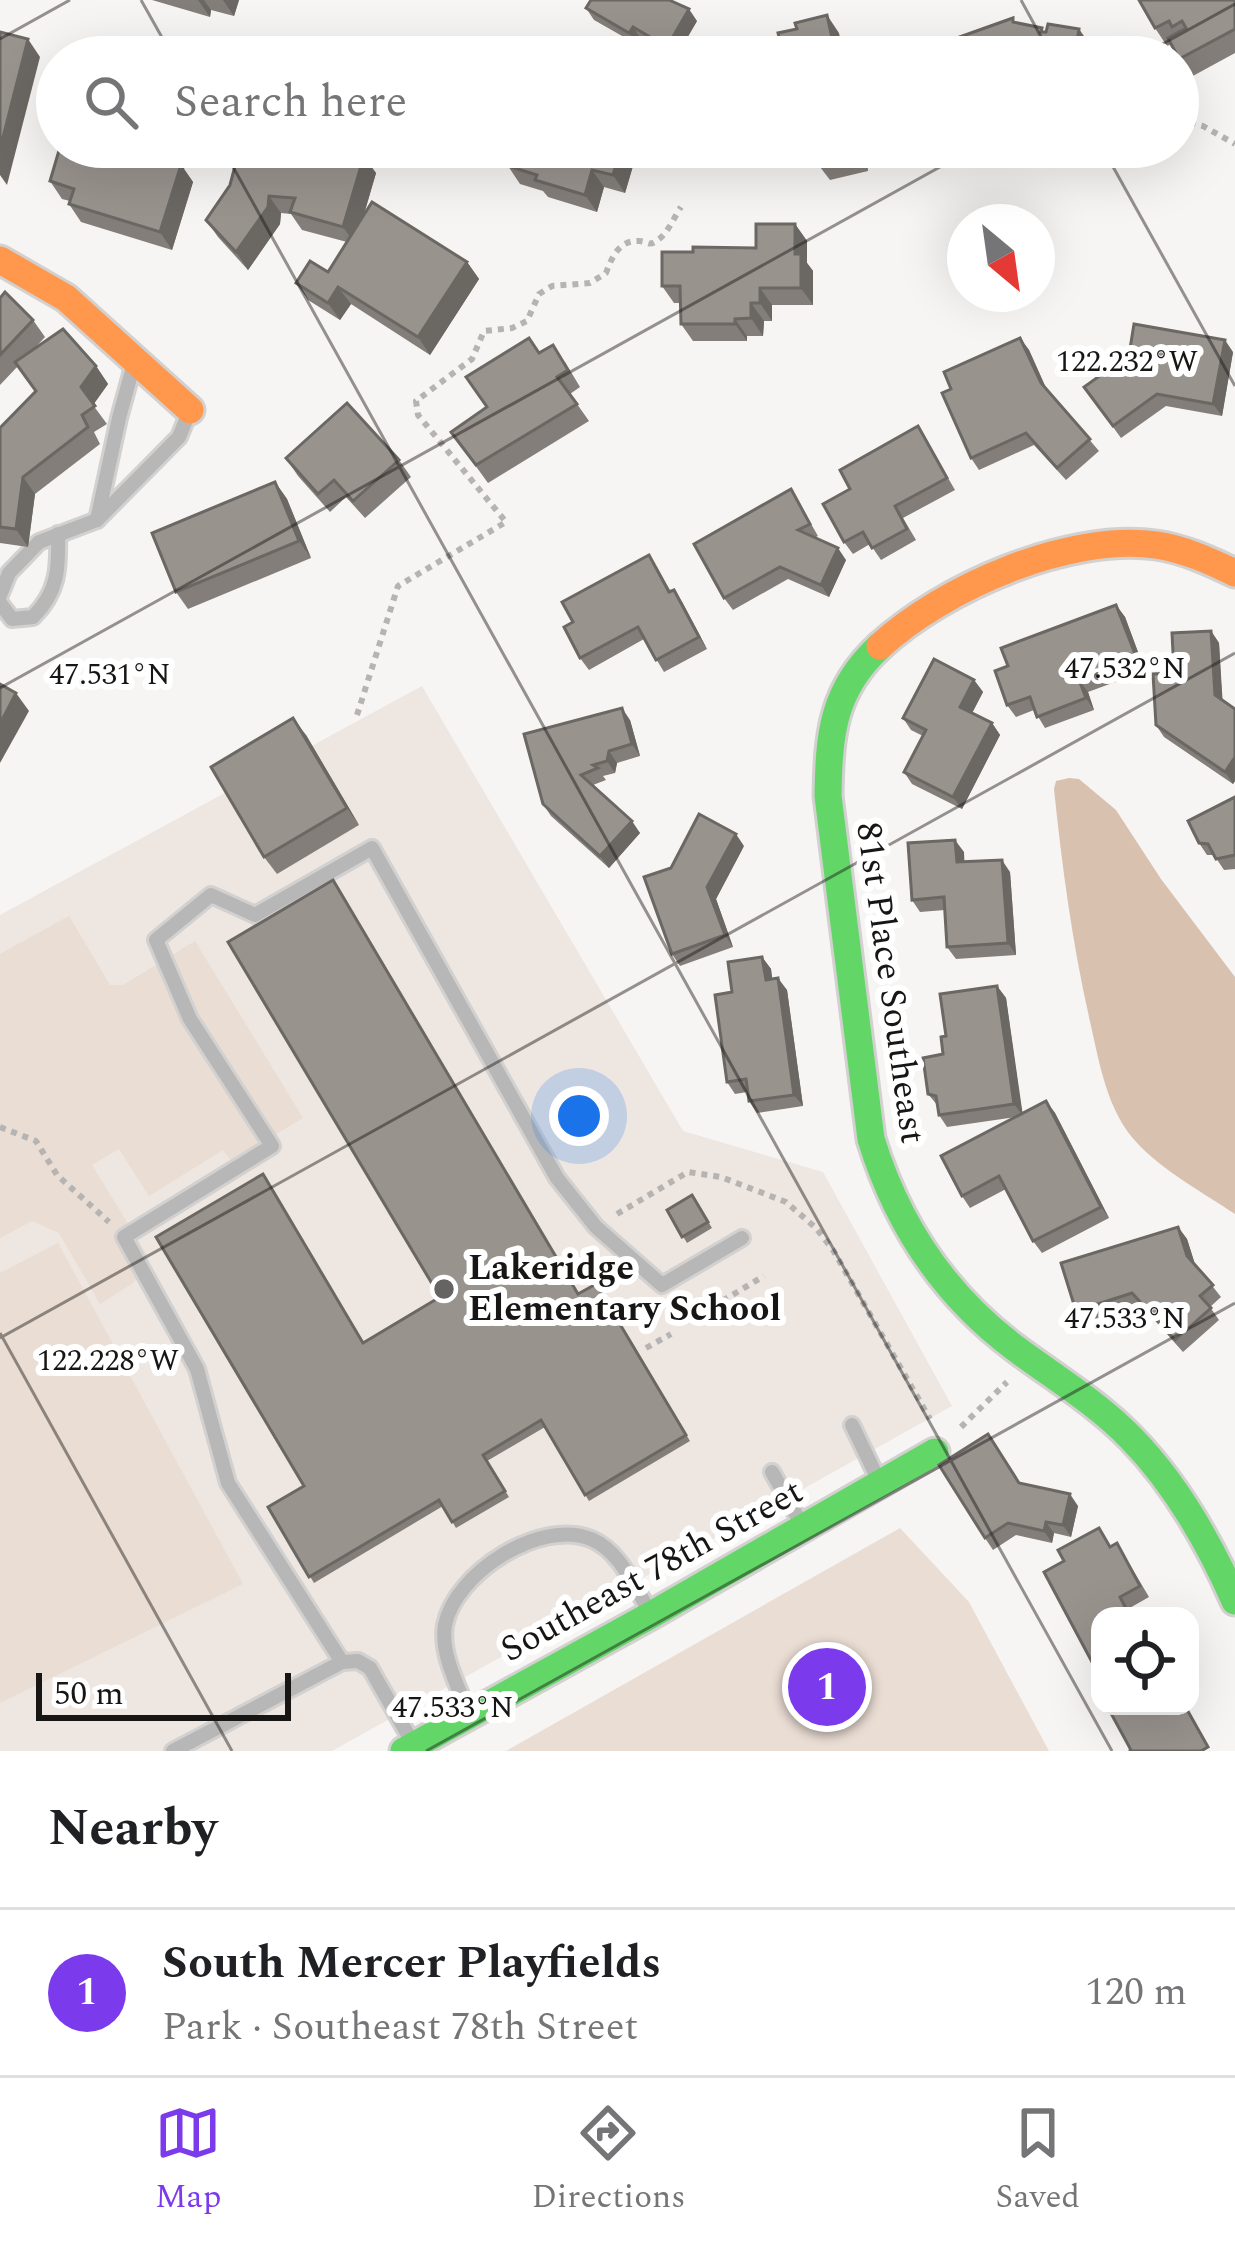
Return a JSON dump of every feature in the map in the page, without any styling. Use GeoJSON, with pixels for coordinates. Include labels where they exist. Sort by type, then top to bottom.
{"type":"FeatureCollection","features":[{"type":"Feature","properties":{"kind":"street"},"geometry":{"type":"LineString","coordinates":[[0,260],[66,298],[190,410]]}},
{"type":"Feature","properties":{"kind":"street","name":"81st Place Southeast"},"geometry":{"type":"LineString","coordinates":[[1235,573],[1195,554],[1149,544],[1090,547],[1035,560],[916,616],[875,648],[844,689],[830,741],[828,796],[871,1139],[882,1180],[902,1222],[964,1304],[1111,1420],[1151,1462],[1188,1509],[1235,1600]]}},
{"type":"Feature","properties":{"kind":"street","name":"Southeast 78th Street"},"geometry":{"type":"LineString","coordinates":[[409,1748],[935,1452]]}},
{"type":"Feature","properties":{"kind":"lane"},"geometry":{"type":"LineString","coordinates":[[98,520],[135,362]]}},
{"type":"Feature","properties":{"kind":"lane"},"geometry":{"type":"LineString","coordinates":[[58,534],[56,579],[49,602],[33,617],[13,619],[0,599],[9,573],[38,542],[58,534],[98,520],[179,437],[190,410]]}},
{"type":"Feature","properties":{"kind":"lane"},"geometry":{"type":"LineString","coordinates":[[342,1662],[228,1484],[197,1369],[124,1237],[272,1146],[190,1019],[156,940],[211,895],[255,915],[372,848],[557,1178],[596,1228],[662,1285],[742,1238]]}},
{"type":"Feature","properties":{"kind":"lane"},"geometry":{"type":"LineString","coordinates":[[852,1425],[880,1483]]}},
{"type":"Feature","properties":{"kind":"lane"},"geometry":{"type":"LineString","coordinates":[[772,1472],[804,1528]]}},
{"type":"Feature","properties":{"kind":"lane"},"geometry":{"type":"LineString","coordinates":[[469,1714],[449,1664],[444,1628],[455,1598],[478,1573],[512,1550],[543,1535],[592,1539],[615,1555],[651,1615]]}},
{"type":"Feature","properties":{"kind":"lane"},"geometry":{"type":"LineString","coordinates":[[173,1751],[342,1662],[358,1661],[370,1668],[409,1748]]}},
{"type":"Feature","properties":{"kind":"path"},"geometry":{"type":"LineString","coordinates":[[1199,125],[1235,144]]}},
{"type":"Feature","properties":{"kind":"path"},"geometry":{"type":"LineString","coordinates":[[357,715],[398,586],[506,522],[418,415],[416,401],[472,358],[484,331],[526,321],[539,294],[552,286],[590,283],[606,273],[612,256],[624,244],[661,239],[681,207]]}},
{"type":"Feature","properties":{"kind":"path"},"geometry":{"type":"LineString","coordinates":[[0,1127],[36,1141],[57,1175],[124,1237]]}},
{"type":"Feature","properties":{"kind":"path"},"geometry":{"type":"LineString","coordinates":[[596,1228],[688,1172],[721,1177],[786,1202],[833,1250],[929,1414],[935,1452]]}},
{"type":"Feature","properties":{"kind":"path"},"geometry":{"type":"LineString","coordinates":[[702,1313],[764,1276]]}},
{"type":"Feature","properties":{"kind":"path"},"geometry":{"type":"LineString","coordinates":[[646,1348],[671,1334]]}},
{"type":"Feature","properties":{"kind":"path"},"geometry":{"type":"LineString","coordinates":[[935,1452],[1032,1358]]}},
{"type":"Feature","properties":{"kind":"shaded area","name":"Lakeridge Elementary School"},"geometry":{"type":"Polygon","coordinates":[[[422,686],[683,1131],[823,1172],[952,1406],[332,1751],[0,1751],[0,915],[422,686]]]}},
{"type":"Feature","properties":{"kind":"shaded area"},"geometry":{"type":"Polygon","coordinates":[[[1079,779],[1116,810],[1235,977],[1235,1214],[1138,1144],[1111,1101],[1083,989],[1064,875],[1054,789],[1056,781],[1079,779]]]}},
{"type":"Feature","properties":{"kind":"shaded area"},"geometry":{"type":"Polygon","coordinates":[[[69,916],[110,985],[123,985],[195,941],[303,1118],[231,1161],[223,1150],[149,1196],[119,1149],[92,1165],[147,1255],[147,1264],[133,1283],[100,1304],[59,1233],[32,1221],[0,1238],[0,954],[69,916]]]}},
{"type":"Feature","properties":{"kind":"shaded area"},"geometry":{"type":"Polygon","coordinates":[[[58,1243],[243,1584],[0,1703],[0,1273],[58,1243]]]}},
{"type":"Feature","properties":{"kind":"shaded area"},"geometry":{"type":"Polygon","coordinates":[[[900,1528],[969,1602],[1049,1751],[506,1751],[900,1528]]]}},
{"type":"Feature","properties":{"kind":"building"},"geometry":{"type":"Polygon","coordinates":[[[591,0],[669,0],[689,9],[673,36],[648,36],[633,27],[629,33],[586,8],[591,0]]]}},
{"type":"Feature","properties":{"kind":"building"},"geometry":{"type":"Polygon","coordinates":[[[1139,0],[1235,0],[1235,29],[1199,48],[1199,36],[1172,36],[1186,28],[1182,21],[1155,28],[1139,0]]]}},
{"type":"Feature","properties":{"kind":"building"},"geometry":{"type":"Polygon","coordinates":[[[827,15],[832,36],[779,36],[797,29],[795,23],[827,15]]]}},
{"type":"Feature","properties":{"kind":"building"},"geometry":{"type":"Polygon","coordinates":[[[1013,18],[1013,22],[1042,28],[1041,32],[1046,32],[1048,24],[1079,29],[1078,36],[962,36],[1013,18]]]}},
{"type":"Feature","properties":{"kind":"building"},"geometry":{"type":"Polygon","coordinates":[[[0,32],[28,39],[0,149],[0,32]]]}},
{"type":"Feature","properties":{"kind":"building"},"geometry":{"type":"Polygon","coordinates":[[[54,168],[180,168],[160,232],[69,204],[74,189],[50,181],[54,168]]]}},
{"type":"Feature","properties":{"kind":"building"},"geometry":{"type":"Polygon","coordinates":[[[234,168],[360,168],[343,227],[290,212],[295,198],[269,196],[268,207],[236,252],[206,220],[230,185],[234,168]]]}},
{"type":"Feature","properties":{"kind":"building"},"geometry":{"type":"Polygon","coordinates":[[[514,168],[615,168],[613,175],[592,170],[585,195],[535,180],[537,175],[514,168]]]}},
{"type":"Feature","properties":{"kind":"building"},"geometry":{"type":"Polygon","coordinates":[[[372,202],[467,262],[418,337],[338,287],[328,303],[296,283],[310,261],[328,272],[372,202]]]}},
{"type":"Feature","properties":{"kind":"building"},"geometry":{"type":"Polygon","coordinates":[[[756,224],[795,224],[801,288],[760,288],[760,303],[751,303],[751,318],[735,319],[735,324],[681,324],[680,286],[662,286],[662,252],[693,252],[693,247],[756,248],[756,224]]]}},
{"type":"Feature","properties":{"kind":"building"},"geometry":{"type":"Polygon","coordinates":[[[5,292],[33,320],[0,355],[0,298],[5,292]]]}},
{"type":"Feature","properties":{"kind":"building"},"geometry":{"type":"Polygon","coordinates":[[[1134,324],[1225,340],[1213,404],[1157,394],[1113,426],[1084,387],[1129,355],[1134,324]]]}},
{"type":"Feature","properties":{"kind":"building"},"geometry":{"type":"Polygon","coordinates":[[[63,329],[96,366],[81,387],[95,406],[82,415],[88,427],[23,477],[16,529],[0,527],[0,428],[36,391],[15,362],[63,329]]]}},
{"type":"Feature","properties":{"kind":"building"},"geometry":{"type":"Polygon","coordinates":[[[529,338],[539,353],[553,345],[568,370],[557,377],[577,404],[476,465],[451,432],[487,407],[466,377],[529,338]]]}},
{"type":"Feature","properties":{"kind":"building"},"geometry":{"type":"Polygon","coordinates":[[[1020,338],[1041,383],[1090,439],[1057,468],[1026,433],[971,458],[942,393],[951,389],[944,372],[1020,338]]]}},
{"type":"Feature","properties":{"kind":"building"},"geometry":{"type":"Polygon","coordinates":[[[347,403],[399,460],[353,501],[334,480],[318,494],[286,458],[347,403]]]}},
{"type":"Feature","properties":{"kind":"building"},"geometry":{"type":"Polygon","coordinates":[[[918,426],[947,478],[895,506],[907,529],[872,548],[863,532],[844,542],[823,504],[850,489],[840,470],[918,426]]]}},
{"type":"Feature","properties":{"kind":"building"},"geometry":{"type":"Polygon","coordinates":[[[275,482],[299,541],[176,592],[152,533],[275,482]]]}},
{"type":"Feature","properties":{"kind":"building"},"geometry":{"type":"Polygon","coordinates":[[[791,489],[810,524],[798,530],[838,548],[821,585],[780,567],[724,598],[694,544],[791,489]]]}},
{"type":"Feature","properties":{"kind":"building"},"geometry":{"type":"Polygon","coordinates":[[[649,555],[699,637],[656,660],[638,627],[580,658],[564,627],[573,622],[562,602],[649,555]]]}},
{"type":"Feature","properties":{"kind":"building"},"geometry":{"type":"Polygon","coordinates":[[[1116,605],[1137,659],[1079,680],[1086,698],[1037,717],[1030,697],[1007,705],[995,671],[1008,666],[1001,648],[1116,605]]]}},
{"type":"Feature","properties":{"kind":"building"},"geometry":{"type":"Polygon","coordinates":[[[1211,631],[1215,695],[1235,709],[1235,757],[1225,772],[1156,725],[1153,674],[1174,673],[1172,633],[1211,631]]]}},
{"type":"Feature","properties":{"kind":"building"},"geometry":{"type":"Polygon","coordinates":[[[934,659],[974,680],[960,707],[992,723],[953,797],[904,772],[926,730],[903,718],[934,659]]]}},
{"type":"Feature","properties":{"kind":"building"},"geometry":{"type":"Polygon","coordinates":[[[0,684],[16,693],[0,724],[0,684]]]}},
{"type":"Feature","properties":{"kind":"building"},"geometry":{"type":"Polygon","coordinates":[[[622,708],[632,744],[609,751],[607,761],[581,775],[632,821],[600,856],[543,804],[524,734],[622,708]]]}},
{"type":"Feature","properties":{"kind":"building"},"geometry":{"type":"Polygon","coordinates":[[[293,718],[347,808],[264,857],[211,767],[293,718]]]}},
{"type":"Feature","properties":{"kind":"building"},"geometry":{"type":"Polygon","coordinates":[[[1235,797],[1235,855],[1216,859],[1208,844],[1199,843],[1188,821],[1235,797]]]}},
{"type":"Feature","properties":{"kind":"building"},"geometry":{"type":"Polygon","coordinates":[[[699,814],[736,834],[707,887],[725,935],[672,954],[644,877],[671,868],[699,814]]]}},
{"type":"Feature","properties":{"kind":"building"},"geometry":{"type":"Polygon","coordinates":[[[955,840],[957,862],[1002,860],[1008,943],[947,947],[944,897],[912,900],[908,843],[955,840]]]}},
{"type":"Feature","properties":{"kind":"building"},"geometry":{"type":"Polygon","coordinates":[[[333,880],[578,1294],[596,1284],[686,1435],[585,1495],[541,1420],[483,1455],[505,1491],[452,1522],[439,1500],[309,1577],[268,1507],[304,1486],[156,1237],[263,1174],[363,1343],[440,1297],[228,942],[333,880]]]}},
{"type":"Feature","properties":{"kind":"building"},"geometry":{"type":"Polygon","coordinates":[[[762,957],[766,980],[778,978],[794,1095],[749,1101],[746,1079],[727,1082],[715,995],[732,992],[728,962],[762,957]]]}},
{"type":"Feature","properties":{"kind":"building"},"geometry":{"type":"Polygon","coordinates":[[[997,986],[1014,1104],[939,1115],[936,1096],[928,1094],[923,1058],[943,1054],[941,1037],[946,1036],[940,994],[997,986]]]}},
{"type":"Feature","properties":{"kind":"building"},"geometry":{"type":"Polygon","coordinates":[[[1046,1101],[1101,1207],[1033,1241],[999,1176],[962,1196],[941,1156],[1046,1101]]]}},
{"type":"Feature","properties":{"kind":"building"},"geometry":{"type":"Polygon","coordinates":[[[692,1195],[708,1222],[682,1237],[667,1210],[692,1195]]]}},
{"type":"Feature","properties":{"kind":"building"},"geometry":{"type":"Polygon","coordinates":[[[1178,1227],[1187,1256],[1213,1285],[1200,1296],[1211,1308],[1175,1340],[1132,1293],[1076,1311],[1061,1263],[1178,1227]]]}},
{"type":"Feature","properties":{"kind":"building"},"geometry":{"type":"Polygon","coordinates":[[[988,1434],[1019,1483],[1070,1494],[1063,1525],[1046,1522],[1044,1531],[1008,1523],[985,1538],[939,1465],[988,1434]]]}},
{"type":"Feature","properties":{"kind":"building"},"geometry":{"type":"Polygon","coordinates":[[[1099,1528],[1110,1547],[1117,1543],[1140,1586],[1120,1597],[1125,1607],[1091,1607],[1091,1660],[1044,1572],[1064,1561],[1058,1550],[1099,1528]]]}},
{"type":"Feature","properties":{"kind":"building"},"geometry":{"type":"Polygon","coordinates":[[[1112,1715],[1190,1715],[1208,1747],[1201,1751],[1131,1750],[1112,1715]]]}},
{"type":"Feature","properties":{"kind":"traffic: fast"},"geometry":{"type":"LineString","coordinates":[[880,646],[852,679],[836,715],[828,796],[871,1139],[882,1170],[909,1228],[966,1305],[1015,1348],[1104,1413],[1148,1456],[1190,1515],[1235,1601]]}},
{"type":"Feature","properties":{"kind":"traffic: fast"},"geometry":{"type":"LineString","coordinates":[[404,1751],[935,1452]]}},
{"type":"Feature","properties":{"kind":"traffic: slow"},"geometry":{"type":"LineString","coordinates":[[0,260],[66,298],[190,410]]}},
{"type":"Feature","properties":{"kind":"traffic: slow"},"geometry":{"type":"LineString","coordinates":[[880,646],[972,585],[1047,556],[1085,548],[1156,545],[1187,552],[1235,573]]}},
{"type":"Feature","properties":{"kind":"place","name":"Lakeridge Elementary School"},"geometry":{"type":"Point","coordinates":[444,1289]}},
{"type":"Feature","properties":{"kind":"place","name":"South Mercer Playfields"},"geometry":{"type":"Point","coordinates":[827,1687]}}]}
